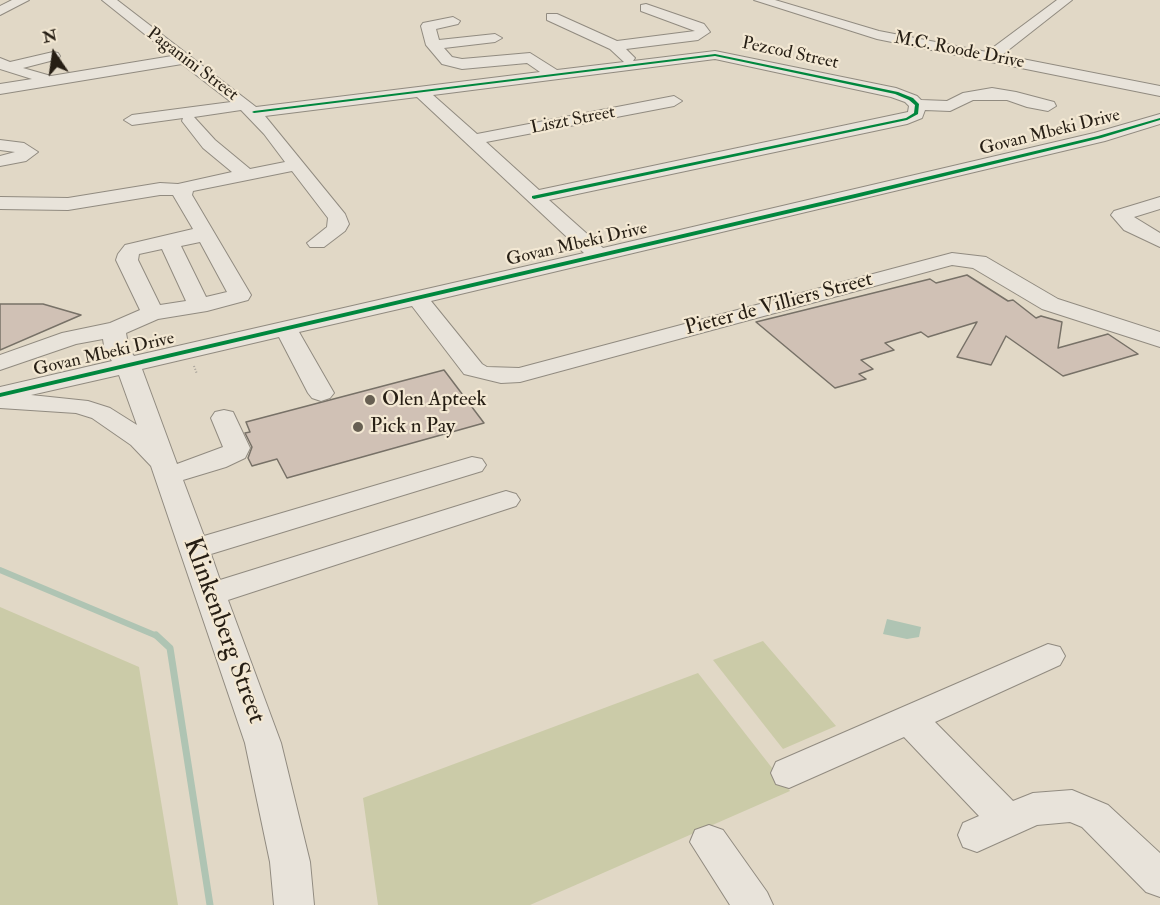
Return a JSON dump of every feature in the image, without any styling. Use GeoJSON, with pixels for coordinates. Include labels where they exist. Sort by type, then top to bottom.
{"type":"FeatureCollection","features":[{"type":"Feature","properties":{"kind":"street"},"geometry":{"type":"LineString","coordinates":[[0,11],[22,0]]}},
{"type":"Feature","properties":{"kind":"street","name":"Paganini Street"},"geometry":{"type":"LineString","coordinates":[[109,0],[249,109],[297,165],[338,218],[339,224],[335,231],[317,243]]}},
{"type":"Feature","properties":{"kind":"street","name":"M.C. Roode Drive"},"geometry":{"type":"LineString","coordinates":[[761,0],[855,30],[1155,92]]}},
{"type":"Feature","properties":{"kind":"street"},"geometry":{"type":"LineString","coordinates":[[990,57],[1065,0]]}},
{"type":"Feature","properties":{"kind":"street"},"geometry":{"type":"LineString","coordinates":[[615,46],[698,36],[703,32],[699,27],[645,8]]}},
{"type":"Feature","properties":{"kind":"street"},"geometry":{"type":"LineString","coordinates":[[552,17],[615,46],[633,64]]}},
{"type":"Feature","properties":{"kind":"street"},"geometry":{"type":"LineString","coordinates":[[453,21],[428,26],[433,45],[451,63],[530,58],[553,74]]}},
{"type":"Feature","properties":{"kind":"street"},"geometry":{"type":"LineString","coordinates":[[433,45],[495,38]]}},
{"type":"Feature","properties":{"kind":"street","name":"Pezcod Street"},"geometry":{"type":"LineString","coordinates":[[132,120],[420,91],[720,55],[896,93],[911,99],[917,105]]}},
{"type":"Feature","properties":{"kind":"street"},"geometry":{"type":"LineString","coordinates":[[4,65],[53,56]]}},
{"type":"Feature","properties":{"kind":"street"},"geometry":{"type":"LineString","coordinates":[[0,89],[183,59]]}},
{"type":"Feature","properties":{"kind":"street"},"geometry":{"type":"LineString","coordinates":[[4,65],[57,80]]}},
{"type":"Feature","properties":{"kind":"street"},"geometry":{"type":"LineString","coordinates":[[420,91],[598,255]]}},
{"type":"Feature","properties":{"kind":"street"},"geometry":{"type":"LineString","coordinates":[[534,197],[907,119],[916,114],[917,105],[950,106],[969,96],[992,93],[1010,95],[1033,104],[1048,106]]}},
{"type":"Feature","properties":{"kind":"street","name":"Liszt Street"},"geometry":{"type":"LineString","coordinates":[[471,140],[674,101]]}},
{"type":"Feature","properties":{"kind":"street","name":"Govan Mbeki Drive"},"geometry":{"type":"LineString","coordinates":[[0,395],[418,299],[1046,150],[1160,119]]}},
{"type":"Feature","properties":{"kind":"street"},"geometry":{"type":"LineString","coordinates":[[190,121],[209,144],[246,175]]}},
{"type":"Feature","properties":{"kind":"street"},"geometry":{"type":"LineString","coordinates":[[0,145],[18,147],[29,152],[20,157],[0,161]]}},
{"type":"Feature","properties":{"kind":"street"},"geometry":{"type":"LineString","coordinates":[[0,203],[68,204],[160,189],[182,190],[191,185],[297,165]]}},
{"type":"Feature","properties":{"kind":"street"},"geometry":{"type":"LineString","coordinates":[[0,363],[70,338],[116,329],[153,313],[199,306],[240,295],[182,190]]}},
{"type":"Feature","properties":{"kind":"street"},"geometry":{"type":"LineString","coordinates":[[1160,203],[1121,215],[1124,222],[1160,241]]}},
{"type":"Feature","properties":{"kind":"street"},"geometry":{"type":"LineString","coordinates":[[153,313],[127,260],[128,254],[132,249],[193,237],[204,231]]}},
{"type":"Feature","properties":{"kind":"street"},"geometry":{"type":"LineString","coordinates":[[169,242],[199,306]]}},
{"type":"Feature","properties":{"kind":"street","name":"Pieter de Villiers Street"},"geometry":{"type":"LineString","coordinates":[[418,299],[473,369],[481,373],[501,376],[520,375],[952,259],[978,262],[1050,304],[1160,340]]}},
{"type":"Feature","properties":{"kind":"street","name":"Klinkenberg Street"},"geometry":{"type":"LineString","coordinates":[[116,329],[114,334],[117,352],[128,364],[263,743],[290,862],[294,905]]}},
{"type":"Feature","properties":{"kind":"street"},"geometry":{"type":"LineString","coordinates":[[286,329],[321,393]]}},
{"type":"Feature","properties":{"kind":"street"},"geometry":{"type":"LineString","coordinates":[[0,404],[51,403],[79,406],[101,412],[140,439],[164,469],[216,461],[235,452],[237,448],[224,418]]}},
{"type":"Feature","properties":{"kind":"street"},"geometry":{"type":"LineString","coordinates":[[194,549],[472,465]]}},
{"type":"Feature","properties":{"kind":"street"},"geometry":{"type":"LineString","coordinates":[[210,594],[506,500]]}},
{"type":"Feature","properties":{"kind":"street"},"geometry":{"type":"LineString","coordinates":[[789,773],[1048,656]]}},
{"type":"Feature","properties":{"kind":"street"},"geometry":{"type":"LineString","coordinates":[[909,719],[992,828],[1033,809],[1072,806],[1095,816],[1160,879]]}},
{"type":"Feature","properties":{"kind":"street"},"geometry":{"type":"LineString","coordinates":[[709,842],[753,905]]}},
{"type":"Feature","properties":{"kind":"shaded area"},"geometry":{"type":"Polygon","coordinates":[[[0,607],[139,667],[178,905],[0,905],[0,607]]]}},
{"type":"Feature","properties":{"kind":"shaded area"},"geometry":{"type":"Polygon","coordinates":[[[887,619],[921,627],[919,637],[907,639],[883,634],[887,619]]]}},
{"type":"Feature","properties":{"kind":"shaded area"},"geometry":{"type":"Polygon","coordinates":[[[763,641],[836,726],[783,749],[713,660],[763,641]]]}},
{"type":"Feature","properties":{"kind":"shaded area"},"geometry":{"type":"Polygon","coordinates":[[[698,673],[790,791],[530,905],[378,905],[363,798],[698,673]]]}},
{"type":"Feature","properties":{"kind":"building"},"geometry":{"type":"Polygon","coordinates":[[[967,275],[1008,301],[1013,300],[1036,318],[1041,316],[1062,322],[1058,348],[1108,334],[1138,354],[1063,376],[1006,336],[991,365],[957,357],[977,322],[928,337],[921,332],[885,343],[894,350],[861,360],[873,369],[859,374],[866,379],[835,388],[756,322],[930,279],[936,283],[967,275]]]}},
{"type":"Feature","properties":{"kind":"building"},"geometry":{"type":"Polygon","coordinates":[[[0,304],[43,304],[81,315],[0,350],[0,304]]]}},
{"type":"Feature","properties":{"kind":"building","name":"Pick n Pay"},"geometry":{"type":"Polygon","coordinates":[[[444,370],[484,423],[287,478],[277,459],[252,466],[248,458],[252,447],[245,433],[250,432],[246,422],[444,370]]]}},
{"type":"Feature","properties":{"kind":"waterway"},"geometry":{"type":"LineString","coordinates":[[0,570],[157,636]]}},
{"type":"Feature","properties":{"kind":"waterway"},"geometry":{"type":"LineString","coordinates":[[156,635],[170,648],[210,905]]}},
{"type":"Feature","properties":{"kind":"cycle path"},"geometry":{"type":"LineString","coordinates":[[254,112],[715,55],[896,93],[911,99],[917,105],[916,114],[907,119],[534,197]]}},
{"type":"Feature","properties":{"kind":"cycle path"},"geometry":{"type":"LineString","coordinates":[[0,395],[855,196],[1099,137],[1160,119]]}},
{"type":"Feature","properties":{"kind":"place","name":"Olen Apteek"},"geometry":{"type":"Point","coordinates":[370,400]}},
{"type":"Feature","properties":{"kind":"place","name":"Pick n Pay"},"geometry":{"type":"Point","coordinates":[358,427]}}]}
